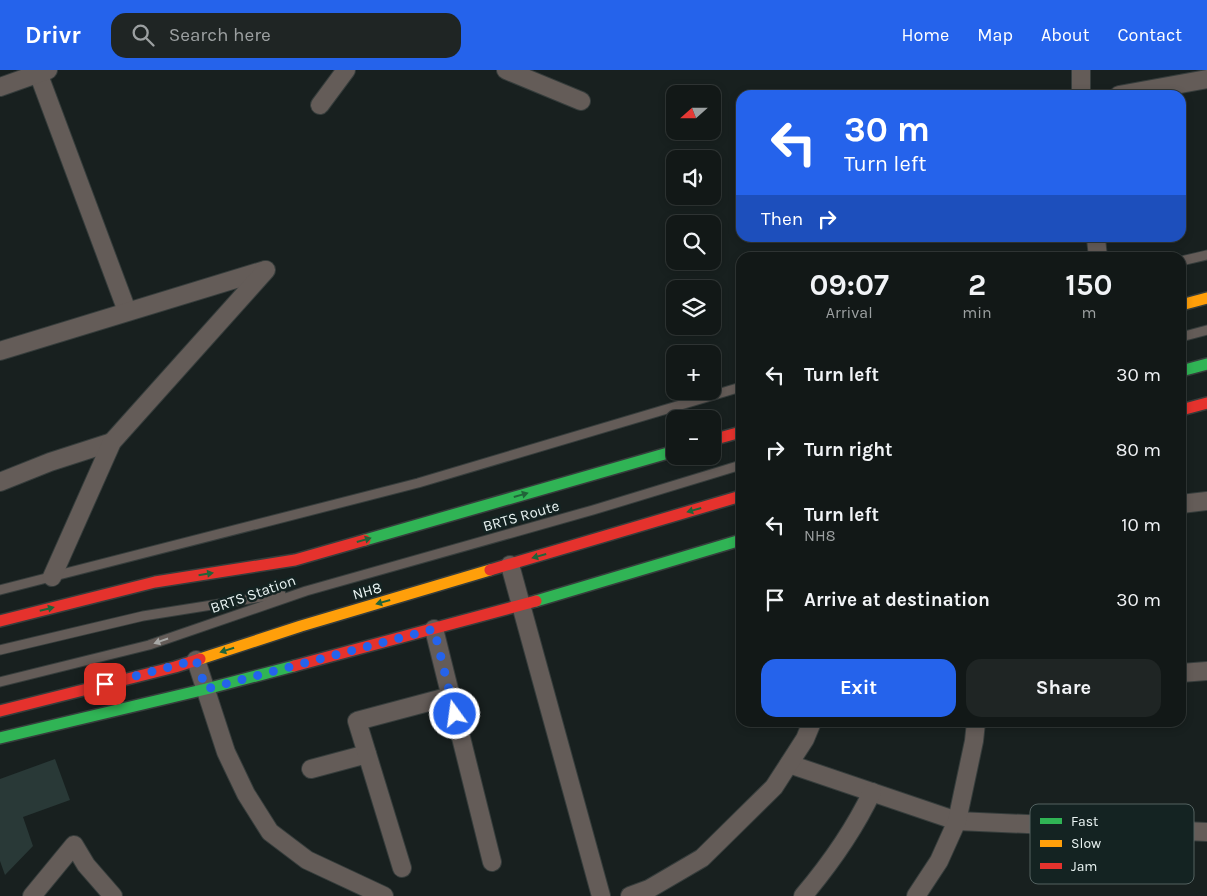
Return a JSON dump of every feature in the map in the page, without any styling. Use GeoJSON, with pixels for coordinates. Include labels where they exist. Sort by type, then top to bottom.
{"type":"FeatureCollection","features":[{"type":"Feature","properties":{"kind":"main road"},"geometry":{"type":"LineString","coordinates":[[1186,304],[1207,298]]}},
{"type":"Feature","properties":{"kind":"main road"},"geometry":{"type":"LineString","coordinates":[[1186,370],[1207,364]]}},
{"type":"Feature","properties":{"kind":"main road"},"geometry":{"type":"LineString","coordinates":[[1186,409],[1207,403]]}},
{"type":"Feature","properties":{"kind":"main road"},"geometry":{"type":"LineString","coordinates":[[721,438],[736,433]]}},
{"type":"Feature","properties":{"kind":"main road"},"geometry":{"type":"LineString","coordinates":[[0,621],[156,582],[295,560],[666,454]]}},
{"type":"Feature","properties":{"kind":"main road","name":"NH8"},"geometry":{"type":"LineString","coordinates":[[0,711],[175,667],[301,626],[736,497]]}},
{"type":"Feature","properties":{"kind":"main road"},"geometry":{"type":"LineString","coordinates":[[0,738],[206,689],[521,606],[736,542]]}},
{"type":"Feature","properties":{"kind":"street"},"geometry":{"type":"LineString","coordinates":[[320,105],[346,70]]}},
{"type":"Feature","properties":{"kind":"street"},"geometry":{"type":"LineString","coordinates":[[506,70],[580,101]]}},
{"type":"Feature","properties":{"kind":"street"},"geometry":{"type":"LineString","coordinates":[[1081,70],[1081,90]]}},
{"type":"Feature","properties":{"kind":"street"},"geometry":{"type":"LineString","coordinates":[[0,87],[41,71],[127,311]]}},
{"type":"Feature","properties":{"kind":"street"},"geometry":{"type":"LineString","coordinates":[[1146,90],[1207,79]]}},
{"type":"Feature","properties":{"kind":"street"},"geometry":{"type":"LineString","coordinates":[[0,351],[266,270],[112,442],[52,577]]}},
{"type":"Feature","properties":{"kind":"street"},"geometry":{"type":"LineString","coordinates":[[0,482],[50,462],[112,442]]}},
{"type":"Feature","properties":{"kind":"street"},"geometry":{"type":"LineString","coordinates":[[1186,503],[1207,501]]}},
{"type":"Feature","properties":{"kind":"street"},"geometry":{"type":"LineString","coordinates":[[510,564],[601,896]]}},
{"type":"Feature","properties":{"kind":"street"},"geometry":{"type":"LineString","coordinates":[[434,629],[492,862]]}},
{"type":"Feature","properties":{"kind":"street"},"geometry":{"type":"LineString","coordinates":[[196,660],[226,752],[246,794],[270,832],[307,860],[375,894]]}},
{"type":"Feature","properties":{"kind":"street"},"geometry":{"type":"LineString","coordinates":[[1186,673],[1207,671]]}},
{"type":"Feature","properties":{"kind":"street"},"geometry":{"type":"LineString","coordinates":[[402,868],[366,754],[358,721],[451,696]]}},
{"type":"Feature","properties":{"kind":"street"},"geometry":{"type":"LineString","coordinates":[[630,896],[649,889],[702,858],[774,787],[805,739],[810,727]]}},
{"type":"Feature","properties":{"kind":"street"},"geometry":{"type":"LineString","coordinates":[[916,896],[940,861],[957,821],[975,727]]}},
{"type":"Feature","properties":{"kind":"street"},"geometry":{"type":"LineString","coordinates":[[311,770],[366,754]]}},
{"type":"Feature","properties":{"kind":"street"},"geometry":{"type":"LineString","coordinates":[[789,764],[957,821],[1030,824]]}},
{"type":"Feature","properties":{"kind":"street"},"geometry":{"type":"LineString","coordinates":[[803,896],[832,861],[865,808],[872,792]]}},
{"type":"Feature","properties":{"kind":"street"},"geometry":{"type":"LineString","coordinates":[[1194,831],[1207,832]]}},
{"type":"Feature","properties":{"kind":"street"},"geometry":{"type":"LineString","coordinates":[[32,896],[74,845],[86,865],[113,896]]}},
{"type":"Feature","properties":{"kind":"lane"},"geometry":{"type":"LineString","coordinates":[[1186,260],[1207,255]]}},
{"type":"Feature","properties":{"kind":"lane"},"geometry":{"type":"LineString","coordinates":[[1186,336],[1207,330]]}},
{"type":"Feature","properties":{"kind":"lane"},"geometry":{"type":"LineString","coordinates":[[0,590],[418,483],[736,388]]}},
{"type":"Feature","properties":{"kind":"lane","name":"BRTS Route"},"geometry":{"type":"LineString","coordinates":[[306,590],[593,510],[736,467]]}},
{"type":"Feature","properties":{"kind":"lane","name":"BRTS Station"},"geometry":{"type":"LineString","coordinates":[[0,650],[143,616],[306,590]]}},
{"type":"Feature","properties":{"kind":"lane","name":"BRTS Station"},"geometry":{"type":"LineString","coordinates":[[0,682],[149,645],[306,590]]}},
{"type":"Feature","properties":{"kind":"building"},"geometry":{"type":"Polygon","coordinates":[[[55,759],[70,800],[23,817],[33,846],[5,875],[0,861],[0,779],[55,759]]]}},
{"type":"Feature","properties":{"kind":"traffic: fast"},"geometry":{"type":"LineString","coordinates":[[1186,370],[1207,364]]}},
{"type":"Feature","properties":{"kind":"traffic: fast"},"geometry":{"type":"LineString","coordinates":[[365,540],[666,454]]}},
{"type":"Feature","properties":{"kind":"traffic: fast"},"geometry":{"type":"LineString","coordinates":[[536,601],[736,541]]}},
{"type":"Feature","properties":{"kind":"traffic: fast"},"geometry":{"type":"LineString","coordinates":[[0,738],[294,666]]}},
{"type":"Feature","properties":{"kind":"traffic: slow"},"geometry":{"type":"LineString","coordinates":[[1186,304],[1207,298]]}},
{"type":"Feature","properties":{"kind":"traffic: slow"},"geometry":{"type":"LineString","coordinates":[[200,659],[301,626],[490,570]]}},
{"type":"Feature","properties":{"kind":"traffic: jam"},"geometry":{"type":"LineString","coordinates":[[1186,409],[1207,403]]}},
{"type":"Feature","properties":{"kind":"traffic: jam"},"geometry":{"type":"LineString","coordinates":[[721,438],[736,433]]}},
{"type":"Feature","properties":{"kind":"traffic: jam"},"geometry":{"type":"LineString","coordinates":[[490,570],[736,497]]}},
{"type":"Feature","properties":{"kind":"traffic: jam"},"geometry":{"type":"LineString","coordinates":[[0,621],[155,582],[295,560],[365,540]]}},
{"type":"Feature","properties":{"kind":"traffic: jam"},"geometry":{"type":"LineString","coordinates":[[294,666],[536,601]]}},
{"type":"Feature","properties":{"kind":"traffic: jam"},"geometry":{"type":"LineString","coordinates":[[0,711],[200,659]]}},
{"type":"Feature","properties":{"kind":"route"},"geometry":{"type":"LineString","coordinates":[[105,684],[196,660],[206,689],[434,629],[455,714]]}}]}
